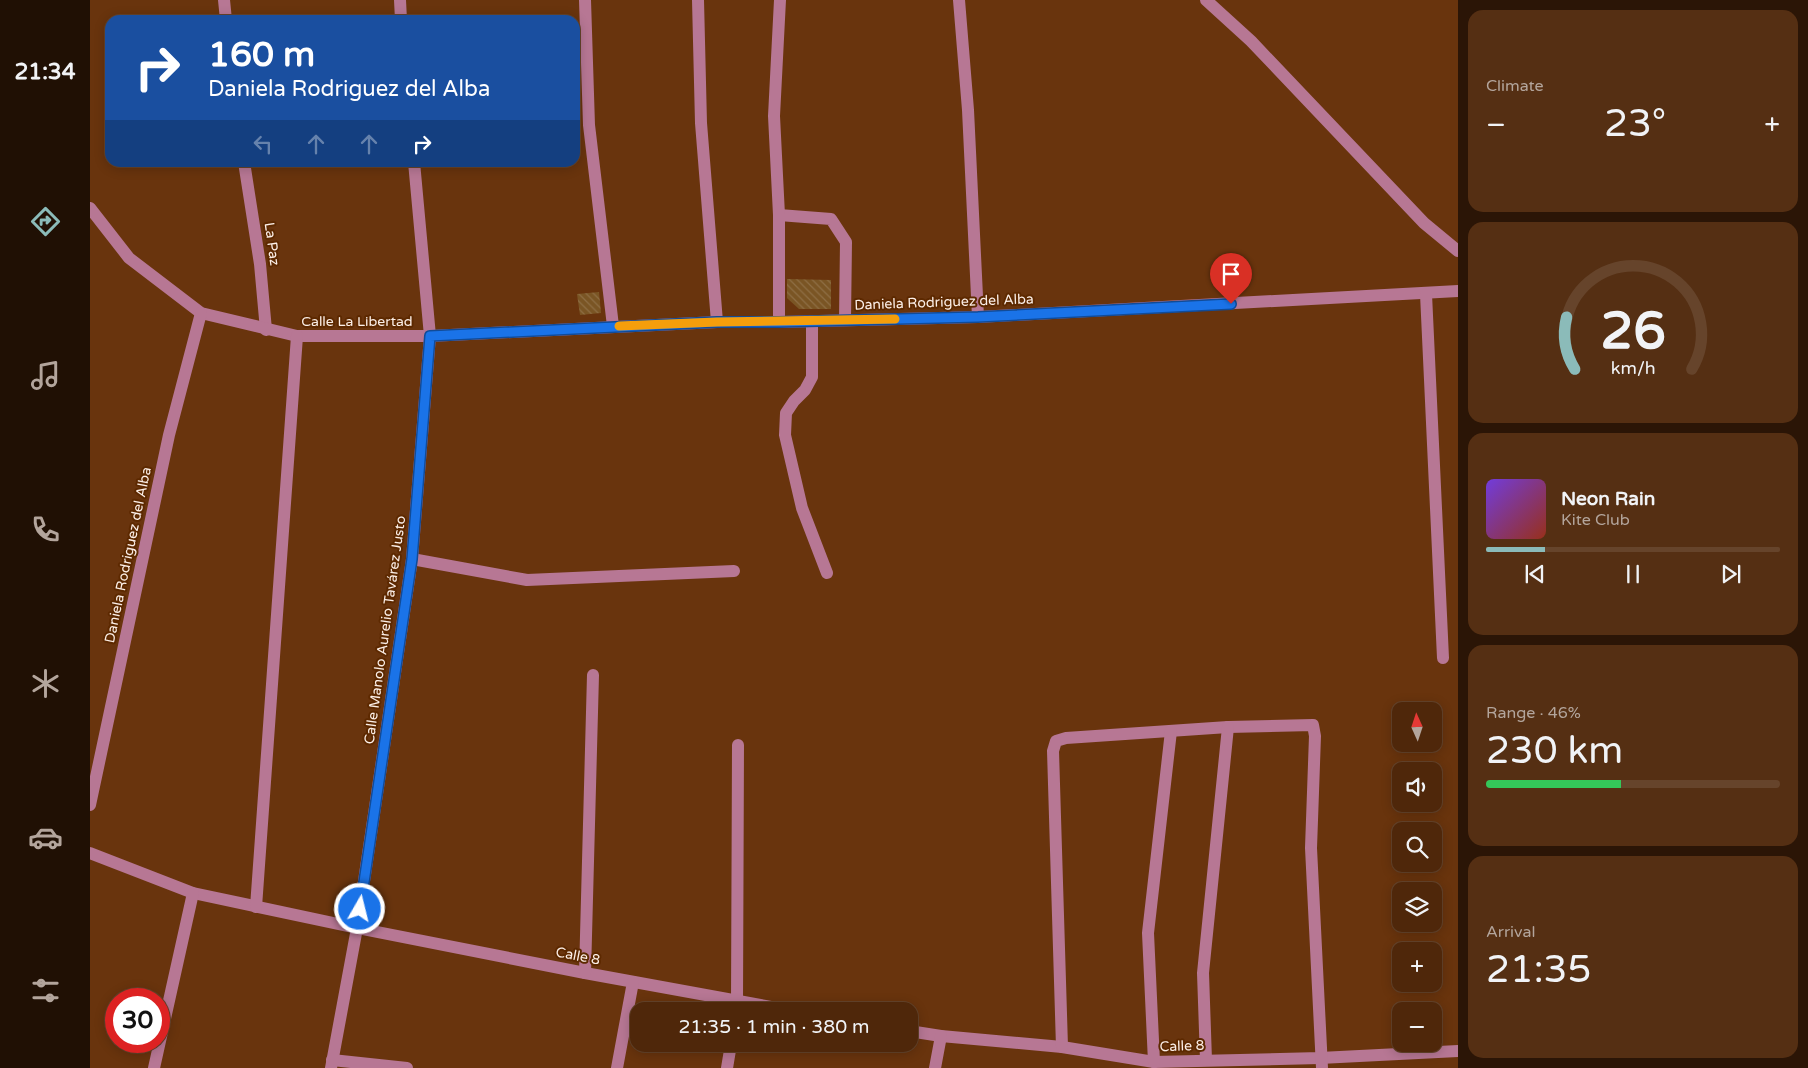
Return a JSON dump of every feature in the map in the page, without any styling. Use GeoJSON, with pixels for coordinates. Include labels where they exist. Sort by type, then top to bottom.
{"type":"FeatureCollection","features":[{"type":"Feature","properties":{"kind":"street"},"geometry":{"type":"LineString","coordinates":[[224,0],[226,15]]}},
{"type":"Feature","properties":{"kind":"street"},"geometry":{"type":"LineString","coordinates":[[400,0],[401,15]]}},
{"type":"Feature","properties":{"kind":"street"},"geometry":{"type":"LineString","coordinates":[[585,0],[589,125],[613,326]]}},
{"type":"Feature","properties":{"kind":"street"},"geometry":{"type":"LineString","coordinates":[[698,0],[702,123],[717,322]]}},
{"type":"Feature","properties":{"kind":"street"},"geometry":{"type":"LineString","coordinates":[[779,322],[779,215],[774,116],[780,0]]}},
{"type":"Feature","properties":{"kind":"street"},"geometry":{"type":"LineString","coordinates":[[959,0],[968,110],[978,317]]}},
{"type":"Feature","properties":{"kind":"street"},"geometry":{"type":"LineString","coordinates":[[1206,0],[1251,41],[1424,223],[1458,251]]}},
{"type":"Feature","properties":{"kind":"street","name":"La Paz"},"geometry":{"type":"LineString","coordinates":[[245,167],[260,264],[266,330]]}},
{"type":"Feature","properties":{"kind":"street","name":"Calle Manolo Aurelio Tavárez Justo"},"geometry":{"type":"LineString","coordinates":[[332,1064],[357,928],[412,559],[430,336],[414,167]]}},
{"type":"Feature","properties":{"kind":"street","name":"Calle La Libertad"},"geometry":{"type":"LineString","coordinates":[[90,208],[129,258],[201,313],[296,336],[430,336]]}},
{"type":"Feature","properties":{"kind":"street"},"geometry":{"type":"LineString","coordinates":[[779,215],[831,218],[846,242],[845,320]]}},
{"type":"Feature","properties":{"kind":"street","name":"Daniela Rodriguez del Alba"},"geometry":{"type":"LineString","coordinates":[[430,336],[717,322],[978,317],[1458,291]]}},
{"type":"Feature","properties":{"kind":"street"},"geometry":{"type":"LineString","coordinates":[[1426,294],[1443,658]]}},
{"type":"Feature","properties":{"kind":"street","name":"Daniela Rodriguez del Alba"},"geometry":{"type":"LineString","coordinates":[[90,805],[169,435],[201,313]]}},
{"type":"Feature","properties":{"kind":"street"},"geometry":{"type":"LineString","coordinates":[[812,321],[812,377],[805,390],[786,413],[786,435],[802,508],[827,573]]}},
{"type":"Feature","properties":{"kind":"street"},"geometry":{"type":"LineString","coordinates":[[256,907],[296,336]]}},
{"type":"Feature","properties":{"kind":"street"},"geometry":{"type":"LineString","coordinates":[[412,559],[527,580],[734,570]]}},
{"type":"Feature","properties":{"kind":"street"},"geometry":{"type":"LineString","coordinates":[[585,973],[593,675]]}},
{"type":"Feature","properties":{"kind":"street"},"geometry":{"type":"LineString","coordinates":[[1062,1047],[1052,751],[1056,741],[1066,738],[1228,727],[1313,725],[1315,736],[1311,848],[1321,1063]]}},
{"type":"Feature","properties":{"kind":"street"},"geometry":{"type":"LineString","coordinates":[[1206,1060],[1203,973],[1228,727]]}},
{"type":"Feature","properties":{"kind":"street"},"geometry":{"type":"LineString","coordinates":[[1146,1064],[1148,933],[1171,731]]}},
{"type":"Feature","properties":{"kind":"street"},"geometry":{"type":"LineString","coordinates":[[736,1002],[738,745]]}},
{"type":"Feature","properties":{"kind":"street","name":"Calle 8"},"geometry":{"type":"LineString","coordinates":[[90,853],[193,893],[357,928],[633,982],[719,1002]]}},
{"type":"Feature","properties":{"kind":"street"},"geometry":{"type":"LineString","coordinates":[[154,1068],[193,893]]}},
{"type":"Feature","properties":{"kind":"street"},"geometry":{"type":"LineString","coordinates":[[617,1068],[633,982]]}},
{"type":"Feature","properties":{"kind":"street","name":"Calle 8"},"geometry":{"type":"LineString","coordinates":[[918,1032],[1062,1047],[1146,1064],[1206,1060],[1321,1063],[1458,1051]]}},
{"type":"Feature","properties":{"kind":"street"},"geometry":{"type":"LineString","coordinates":[[935,1068],[941,1036]]}},
{"type":"Feature","properties":{"kind":"street"},"geometry":{"type":"LineString","coordinates":[[727,1068],[729,1052]]}},
{"type":"Feature","properties":{"kind":"street"},"geometry":{"type":"LineString","coordinates":[[332,1064],[407,1068]]}},
{"type":"Feature","properties":{"kind":"building"},"geometry":{"type":"Polygon","coordinates":[[[787,279],[831,280],[831,309],[799,309],[787,298],[787,279]]]}},
{"type":"Feature","properties":{"kind":"building"},"geometry":{"type":"Polygon","coordinates":[[[599,292],[601,313],[580,315],[577,294],[599,292]]]}},
{"type":"Feature","properties":{"kind":"slow traffic"},"geometry":{"type":"LineString","coordinates":[[619,326],[717,322],[895,319]]}},
{"type":"Feature","properties":{"kind":"route"},"geometry":{"type":"LineString","coordinates":[[360,909],[412,559],[430,336],[717,322],[978,317],[1231,304]]}}]}
